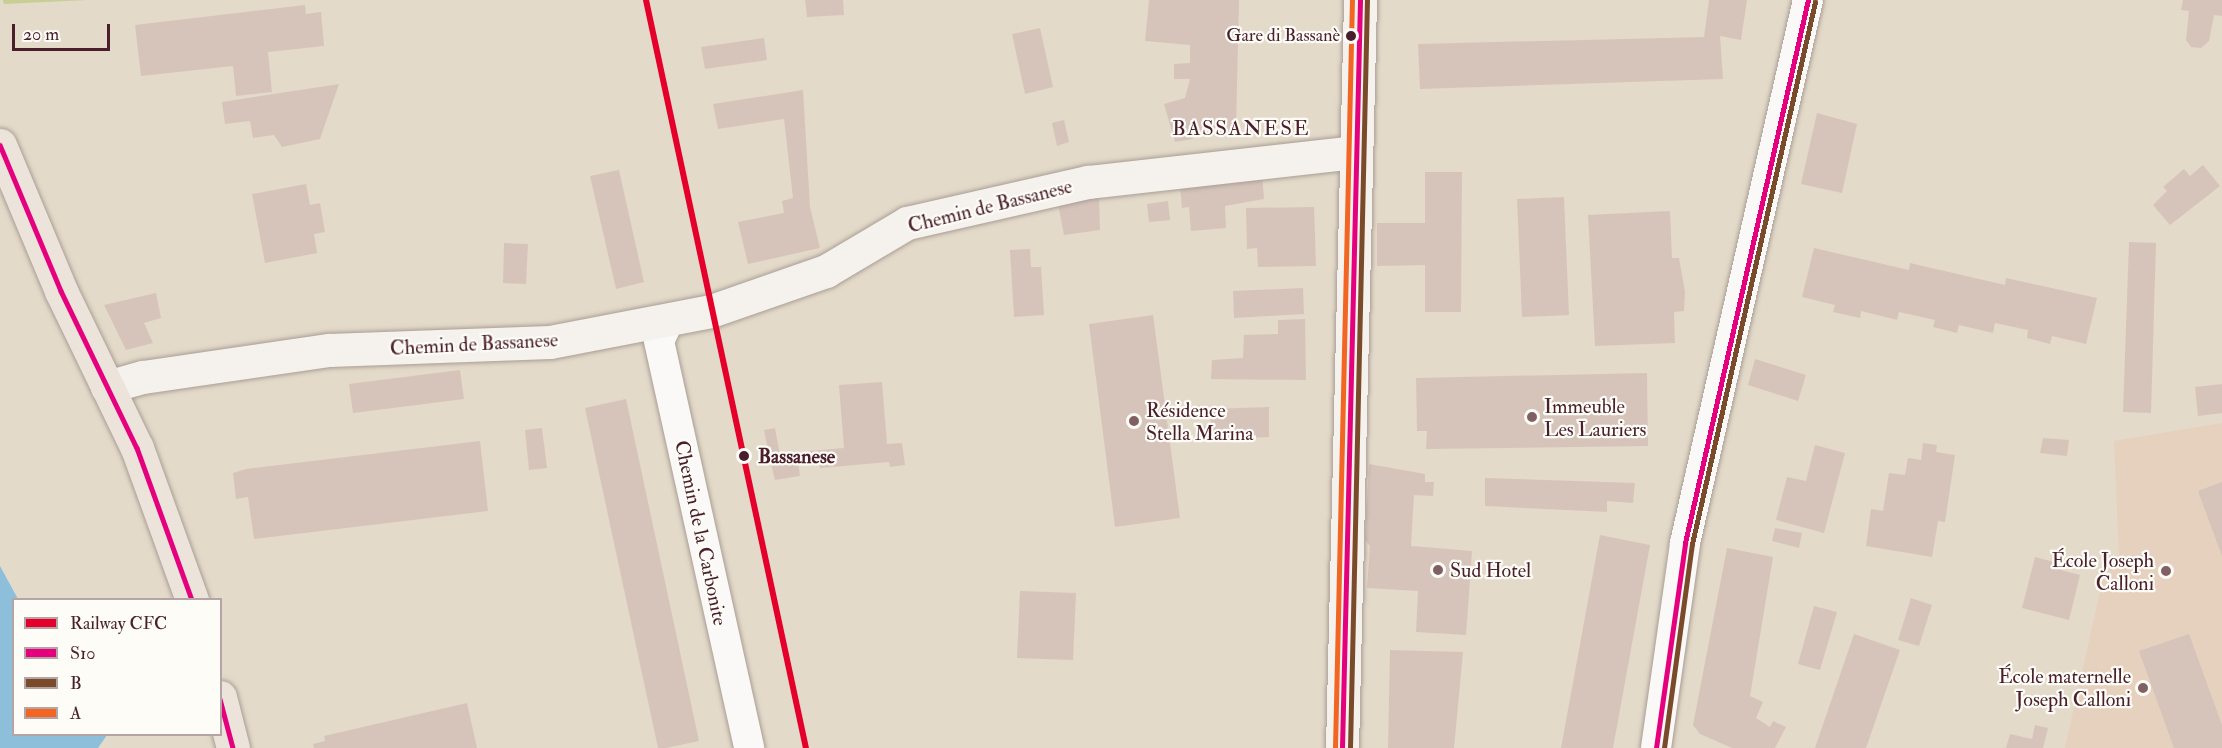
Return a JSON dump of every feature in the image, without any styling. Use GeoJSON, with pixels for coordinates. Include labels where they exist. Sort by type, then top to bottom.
{"type":"FeatureCollection","features":[{"type":"Feature","properties":{"kind":"main road"},"geometry":{"type":"LineString","coordinates":[[0,146],[60,291],[137,448],[191,598]]}},
{"type":"Feature","properties":{"kind":"main road"},"geometry":{"type":"LineString","coordinates":[[222,705],[233,748]]}},
{"type":"Feature","properties":{"kind":"street"},"geometry":{"type":"LineString","coordinates":[[1342,748],[1360,0]]}},
{"type":"Feature","properties":{"kind":"street"},"geometry":{"type":"LineString","coordinates":[[1656,748],[1685,543],[1808,0]]}},
{"type":"Feature","properties":{"kind":"street","name":"Chemin de Bassanese"},"geometry":{"type":"LineString","coordinates":[[107,387],[152,376],[329,350],[550,342],[669,320],[711,311],[826,271],[907,223],[1088,182],[1355,152]]}},
{"type":"Feature","properties":{"kind":"street","name":"Chemin de la Carbonite"},"geometry":{"type":"LineString","coordinates":[[669,320],[659,341],[748,748]]}},
{"type":"Feature","properties":{"kind":"shaded area","name":"École Joseph Calloni"},"geometry":{"type":"Polygon","coordinates":[[[2222,423],[2222,748],[2065,748],[2103,578],[2119,556],[2114,441],[2222,423]]]}},
{"type":"Feature","properties":{"kind":"green space"},"geometry":{"type":"Polygon","coordinates":[[[3,0],[88,0],[4,4],[3,0]]]}},
{"type":"Feature","properties":{"kind":"water"},"geometry":{"type":"Polygon","coordinates":[[[0,566],[17,598],[12,598],[12,736],[106,736],[98,748],[0,748],[0,566]]]}},
{"type":"Feature","properties":{"kind":"building"},"geometry":{"type":"Polygon","coordinates":[[[805,0],[843,0],[844,15],[807,17],[805,0]]]}},
{"type":"Feature","properties":{"kind":"building"},"geometry":{"type":"Polygon","coordinates":[[[1149,0],[1239,0],[1236,130],[1191,130],[1193,139],[1175,142],[1164,104],[1185,98],[1190,79],[1174,79],[1174,64],[1190,63],[1190,45],[1145,41],[1149,0]]]}},
{"type":"Feature","properties":{"kind":"building"},"geometry":{"type":"Polygon","coordinates":[[[1709,0],[1747,0],[1741,40],[1720,36],[1723,79],[1420,89],[1418,44],[1704,37],[1709,0]]]}},
{"type":"Feature","properties":{"kind":"building"},"geometry":{"type":"Polygon","coordinates":[[[2183,0],[2222,0],[2222,16],[2214,15],[2209,41],[2201,48],[2191,47],[2186,40],[2189,11],[2181,10],[2183,0]]]}},
{"type":"Feature","properties":{"kind":"building"},"geometry":{"type":"Polygon","coordinates":[[[305,5],[306,14],[321,12],[324,46],[268,52],[272,92],[236,96],[233,66],[141,76],[135,25],[305,5]]]}},
{"type":"Feature","properties":{"kind":"building"},"geometry":{"type":"Polygon","coordinates":[[[1040,28],[1053,87],[1025,94],[1012,34],[1040,28]]]}},
{"type":"Feature","properties":{"kind":"building"},"geometry":{"type":"Polygon","coordinates":[[[764,38],[767,60],[705,69],[701,47],[764,38]]]}},
{"type":"Feature","properties":{"kind":"building"},"geometry":{"type":"Polygon","coordinates":[[[339,84],[320,139],[282,147],[274,135],[253,138],[250,121],[225,124],[222,102],[339,84]]]}},
{"type":"Feature","properties":{"kind":"building"},"geometry":{"type":"Polygon","coordinates":[[[803,90],[810,207],[820,248],[748,264],[738,222],[784,213],[782,201],[793,198],[784,119],[718,129],[713,104],[803,90]]]}},
{"type":"Feature","properties":{"kind":"building"},"geometry":{"type":"Polygon","coordinates":[[[1817,113],[1857,124],[1842,193],[1801,184],[1817,113]]]}},
{"type":"Feature","properties":{"kind":"building"},"geometry":{"type":"Polygon","coordinates":[[[1064,120],[1069,142],[1057,146],[1052,123],[1064,120]]]}},
{"type":"Feature","properties":{"kind":"building"},"geometry":{"type":"Polygon","coordinates":[[[2203,165],[2220,186],[2170,225],[2153,205],[2167,191],[2163,187],[2184,169],[2190,176],[2203,165]]]}},
{"type":"Feature","properties":{"kind":"building"},"geometry":{"type":"Polygon","coordinates":[[[619,170],[644,282],[616,289],[590,176],[619,170]]]}},
{"type":"Feature","properties":{"kind":"building"},"geometry":{"type":"Polygon","coordinates":[[[1425,172],[1462,172],[1461,312],[1425,312],[1425,265],[1377,266],[1377,223],[1425,223],[1425,172]]]}},
{"type":"Feature","properties":{"kind":"building"},"geometry":{"type":"Polygon","coordinates":[[[1262,173],[1264,199],[1225,206],[1226,228],[1191,231],[1189,207],[1182,208],[1180,185],[1262,173]]]}},
{"type":"Feature","properties":{"kind":"building"},"geometry":{"type":"Polygon","coordinates":[[[306,184],[310,205],[320,203],[325,232],[314,234],[317,253],[265,263],[252,194],[306,184]]]}},
{"type":"Feature","properties":{"kind":"building"},"geometry":{"type":"Polygon","coordinates":[[[1099,196],[1100,230],[1064,235],[1058,204],[1099,196]]]}},
{"type":"Feature","properties":{"kind":"building"},"geometry":{"type":"Polygon","coordinates":[[[1564,197],[1569,315],[1522,317],[1517,199],[1564,197]]]}},
{"type":"Feature","properties":{"kind":"building"},"geometry":{"type":"Polygon","coordinates":[[[1168,201],[1170,220],[1149,222],[1147,204],[1168,201]]]}},
{"type":"Feature","properties":{"kind":"building"},"geometry":{"type":"Polygon","coordinates":[[[1314,207],[1316,266],[1258,267],[1257,248],[1247,249],[1246,208],[1314,207]]]}},
{"type":"Feature","properties":{"kind":"building"},"geometry":{"type":"Polygon","coordinates":[[[1670,211],[1672,258],[1679,258],[1685,292],[1684,311],[1674,312],[1675,343],[1595,346],[1588,215],[1670,211]]]}},
{"type":"Feature","properties":{"kind":"building"},"geometry":{"type":"Polygon","coordinates":[[[2129,242],[2156,243],[2151,413],[2123,412],[2129,242]]]}},
{"type":"Feature","properties":{"kind":"building"},"geometry":{"type":"Polygon","coordinates":[[[504,243],[528,244],[526,284],[503,283],[504,243]]]}},
{"type":"Feature","properties":{"kind":"building"},"geometry":{"type":"Polygon","coordinates":[[[1814,248],[1909,270],[1910,263],[2005,285],[2006,278],[2097,298],[2086,344],[2052,336],[2050,344],[2027,338],[2028,330],[1995,323],[1993,333],[1959,325],[1957,333],[1933,327],[1935,320],[1899,312],[1897,320],[1861,311],[1860,318],[1833,312],[1835,305],[1802,297],[1814,248]]]}},
{"type":"Feature","properties":{"kind":"building"},"geometry":{"type":"Polygon","coordinates":[[[1030,249],[1031,267],[1041,267],[1044,315],[1014,317],[1010,250],[1030,249]]]}},
{"type":"Feature","properties":{"kind":"building"},"geometry":{"type":"Polygon","coordinates":[[[1303,288],[1304,314],[1234,318],[1233,291],[1303,288]]]}},
{"type":"Feature","properties":{"kind":"building"},"geometry":{"type":"Polygon","coordinates":[[[156,293],[161,318],[144,323],[153,343],[126,350],[104,305],[156,293]]]}},
{"type":"Feature","properties":{"kind":"building","name":"Résidence Stella Marina"},"geometry":{"type":"Polygon","coordinates":[[[1153,315],[1180,518],[1115,527],[1089,324],[1153,315]]]}},
{"type":"Feature","properties":{"kind":"building"},"geometry":{"type":"Polygon","coordinates":[[[1305,319],[1306,380],[1211,379],[1212,360],[1243,358],[1244,335],[1278,334],[1278,320],[1305,319]]]}},
{"type":"Feature","properties":{"kind":"building"},"geometry":{"type":"Polygon","coordinates":[[[1755,359],[1806,375],[1798,401],[1748,385],[1755,359]]]}},
{"type":"Feature","properties":{"kind":"building"},"geometry":{"type":"Polygon","coordinates":[[[460,370],[464,399],[353,413],[349,384],[460,370]]]}},
{"type":"Feature","properties":{"kind":"building","name":"Immeuble Les Lauriers"},"geometry":{"type":"Polygon","coordinates":[[[1647,373],[1648,446],[1426,449],[1427,431],[1417,431],[1416,378],[1647,373]]]}},
{"type":"Feature","properties":{"kind":"building"},"geometry":{"type":"Polygon","coordinates":[[[882,382],[887,444],[902,443],[905,465],[890,467],[889,462],[820,468],[820,457],[809,458],[809,451],[844,448],[839,385],[882,382]]]}},
{"type":"Feature","properties":{"kind":"building"},"geometry":{"type":"Polygon","coordinates":[[[2222,384],[2222,413],[2198,416],[2195,387],[2222,384]]]}},
{"type":"Feature","properties":{"kind":"building"},"geometry":{"type":"Polygon","coordinates":[[[626,399],[699,741],[666,748],[658,748],[585,408],[626,399]]]}},
{"type":"Feature","properties":{"kind":"building"},"geometry":{"type":"Polygon","coordinates":[[[1269,407],[1269,437],[1206,440],[1203,426],[1211,426],[1210,409],[1269,407]]]}},
{"type":"Feature","properties":{"kind":"building"},"geometry":{"type":"Polygon","coordinates":[[[542,428],[547,468],[529,470],[525,430],[542,428]]]}},
{"type":"Feature","properties":{"kind":"building"},"geometry":{"type":"Polygon","coordinates":[[[775,428],[780,455],[769,457],[764,430],[775,428]]]}},
{"type":"Feature","properties":{"kind":"building"},"geometry":{"type":"Polygon","coordinates":[[[2043,438],[2069,440],[2067,456],[2040,453],[2043,438]]]}},
{"type":"Feature","properties":{"kind":"building"},"geometry":{"type":"Polygon","coordinates":[[[480,441],[488,511],[254,539],[248,497],[236,499],[233,473],[246,469],[480,441]]]}},
{"type":"Feature","properties":{"kind":"building"},"geometry":{"type":"Polygon","coordinates":[[[1923,443],[1937,445],[1936,452],[1955,455],[1945,522],[1938,521],[1932,557],[1866,546],[1871,509],[1883,511],[1889,473],[1905,475],[1908,458],[1921,460],[1923,443]]]}},
{"type":"Feature","properties":{"kind":"building"},"geometry":{"type":"Polygon","coordinates":[[[1815,445],[1845,453],[1824,533],[1776,520],[1787,477],[1806,481],[1815,445]]]}},
{"type":"Feature","properties":{"kind":"building"},"geometry":{"type":"Polygon","coordinates":[[[798,462],[800,476],[775,480],[771,464],[798,462]]]}},
{"type":"Feature","properties":{"kind":"building"},"geometry":{"type":"Polygon","coordinates":[[[1369,464],[1425,474],[1425,482],[1434,482],[1433,496],[1414,495],[1411,546],[1472,551],[1466,635],[1416,632],[1418,591],[1367,588],[1370,546],[1365,540],[1369,464]]]}},
{"type":"Feature","properties":{"kind":"building"},"geometry":{"type":"Polygon","coordinates":[[[1485,478],[1635,483],[1633,503],[1607,501],[1607,512],[1485,506],[1485,478]]]}},
{"type":"Feature","properties":{"kind":"building"},"geometry":{"type":"Polygon","coordinates":[[[2222,482],[2222,556],[2198,491],[2222,482]]]}},
{"type":"Feature","properties":{"kind":"building"},"geometry":{"type":"Polygon","coordinates":[[[1775,528],[1802,533],[1799,548],[1772,541],[1775,528]]]}},
{"type":"Feature","properties":{"kind":"building"},"geometry":{"type":"Polygon","coordinates":[[[1600,535],[1650,545],[1613,748],[1561,748],[1600,535]]]}},
{"type":"Feature","properties":{"kind":"building"},"geometry":{"type":"Polygon","coordinates":[[[1727,548],[1773,557],[1750,696],[1763,702],[1756,718],[1770,727],[1773,721],[1786,727],[1775,748],[1732,748],[1700,734],[1693,725],[1727,548]]]}},
{"type":"Feature","properties":{"kind":"building"},"geometry":{"type":"Polygon","coordinates":[[[2035,557],[2062,564],[2061,570],[2080,575],[2069,620],[2022,608],[2035,557]]]}},
{"type":"Feature","properties":{"kind":"building"},"geometry":{"type":"Polygon","coordinates":[[[1020,591],[1076,593],[1073,660],[1017,658],[1020,591]]]}},
{"type":"Feature","properties":{"kind":"building"},"geometry":{"type":"Polygon","coordinates":[[[1911,598],[1932,605],[1919,646],[1898,640],[1911,598]]]}},
{"type":"Feature","properties":{"kind":"building"},"geometry":{"type":"Polygon","coordinates":[[[1814,606],[1837,612],[1820,670],[1798,664],[1814,606]]]}},
{"type":"Feature","properties":{"kind":"building"},"geometry":{"type":"Polygon","coordinates":[[[1854,634],[1900,650],[1866,748],[1815,748],[1854,634]]]}},
{"type":"Feature","properties":{"kind":"building"},"geometry":{"type":"Polygon","coordinates":[[[2189,634],[2222,725],[2222,748],[2174,748],[2139,651],[2189,634]]]}},
{"type":"Feature","properties":{"kind":"building"},"geometry":{"type":"Polygon","coordinates":[[[1390,650],[1463,652],[1454,748],[1388,748],[1390,650]]]}},
{"type":"Feature","properties":{"kind":"building"},"geometry":{"type":"Polygon","coordinates":[[[467,703],[477,748],[314,748],[313,744],[325,741],[324,736],[467,703]]]}},
{"type":"Feature","properties":{"kind":"building"},"geometry":{"type":"Polygon","coordinates":[[[2035,725],[2048,728],[2043,748],[2006,748],[2010,734],[2032,739],[2035,725]]]}},
{"type":"Feature","properties":{"kind":"rail line","name":"CFC"},"geometry":{"type":"LineString","coordinates":[[646,0],[806,748]]}},
{"type":"Feature","properties":{"kind":"transit line","name":"A"},"geometry":{"type":"LineString","coordinates":[[1335,748],[1352,0]]}},
{"type":"Feature","properties":{"kind":"transit line","name":"S10"},"geometry":{"type":"LineString","coordinates":[[1342,748],[1360,0]]}},
{"type":"Feature","properties":{"kind":"transit line","name":"B"},"geometry":{"type":"LineString","coordinates":[[1350,748],[1367,0]]}},
{"type":"Feature","properties":{"kind":"transit line","name":"S10"},"geometry":{"type":"LineString","coordinates":[[1656,748],[1685,543],[1808,0]]}},
{"type":"Feature","properties":{"kind":"transit line","name":"B"},"geometry":{"type":"LineString","coordinates":[[1664,748],[1692,544],[1815,2]]}},
{"type":"Feature","properties":{"kind":"transit line","name":"S10"},"geometry":{"type":"LineString","coordinates":[[0,145],[61,291],[137,448],[191,598]]}},
{"type":"Feature","properties":{"kind":"transit line","name":"S10"},"geometry":{"type":"LineString","coordinates":[[222,707],[233,748]]}},
{"type":"Feature","properties":{"kind":"place","name":"Gare di Bassanè"},"geometry":{"type":"Point","coordinates":[1351,36]}},
{"type":"Feature","properties":{"kind":"place","name":"Immeuble Les Lauriers"},"geometry":{"type":"Point","coordinates":[1532,417]}},
{"type":"Feature","properties":{"kind":"place","name":"Résidence Stella Marina"},"geometry":{"type":"Point","coordinates":[1134,421]}},
{"type":"Feature","properties":{"kind":"place","name":"Bassanese"},"geometry":{"type":"Point","coordinates":[744,456]}},
{"type":"Feature","properties":{"kind":"place","name":"Sud Hotel"},"geometry":{"type":"Point","coordinates":[1438,570]}},
{"type":"Feature","properties":{"kind":"place","name":"École Joseph Calloni"},"geometry":{"type":"Point","coordinates":[2166,571]}},
{"type":"Feature","properties":{"kind":"place","name":"École maternelle Joseph Calloni"},"geometry":{"type":"Point","coordinates":[2143,688]}},
{"type":"Feature","properties":{"kind":"district","name":"BASSANESE"},"geometry":{"type":"Point","coordinates":[1241,129]}}]}
